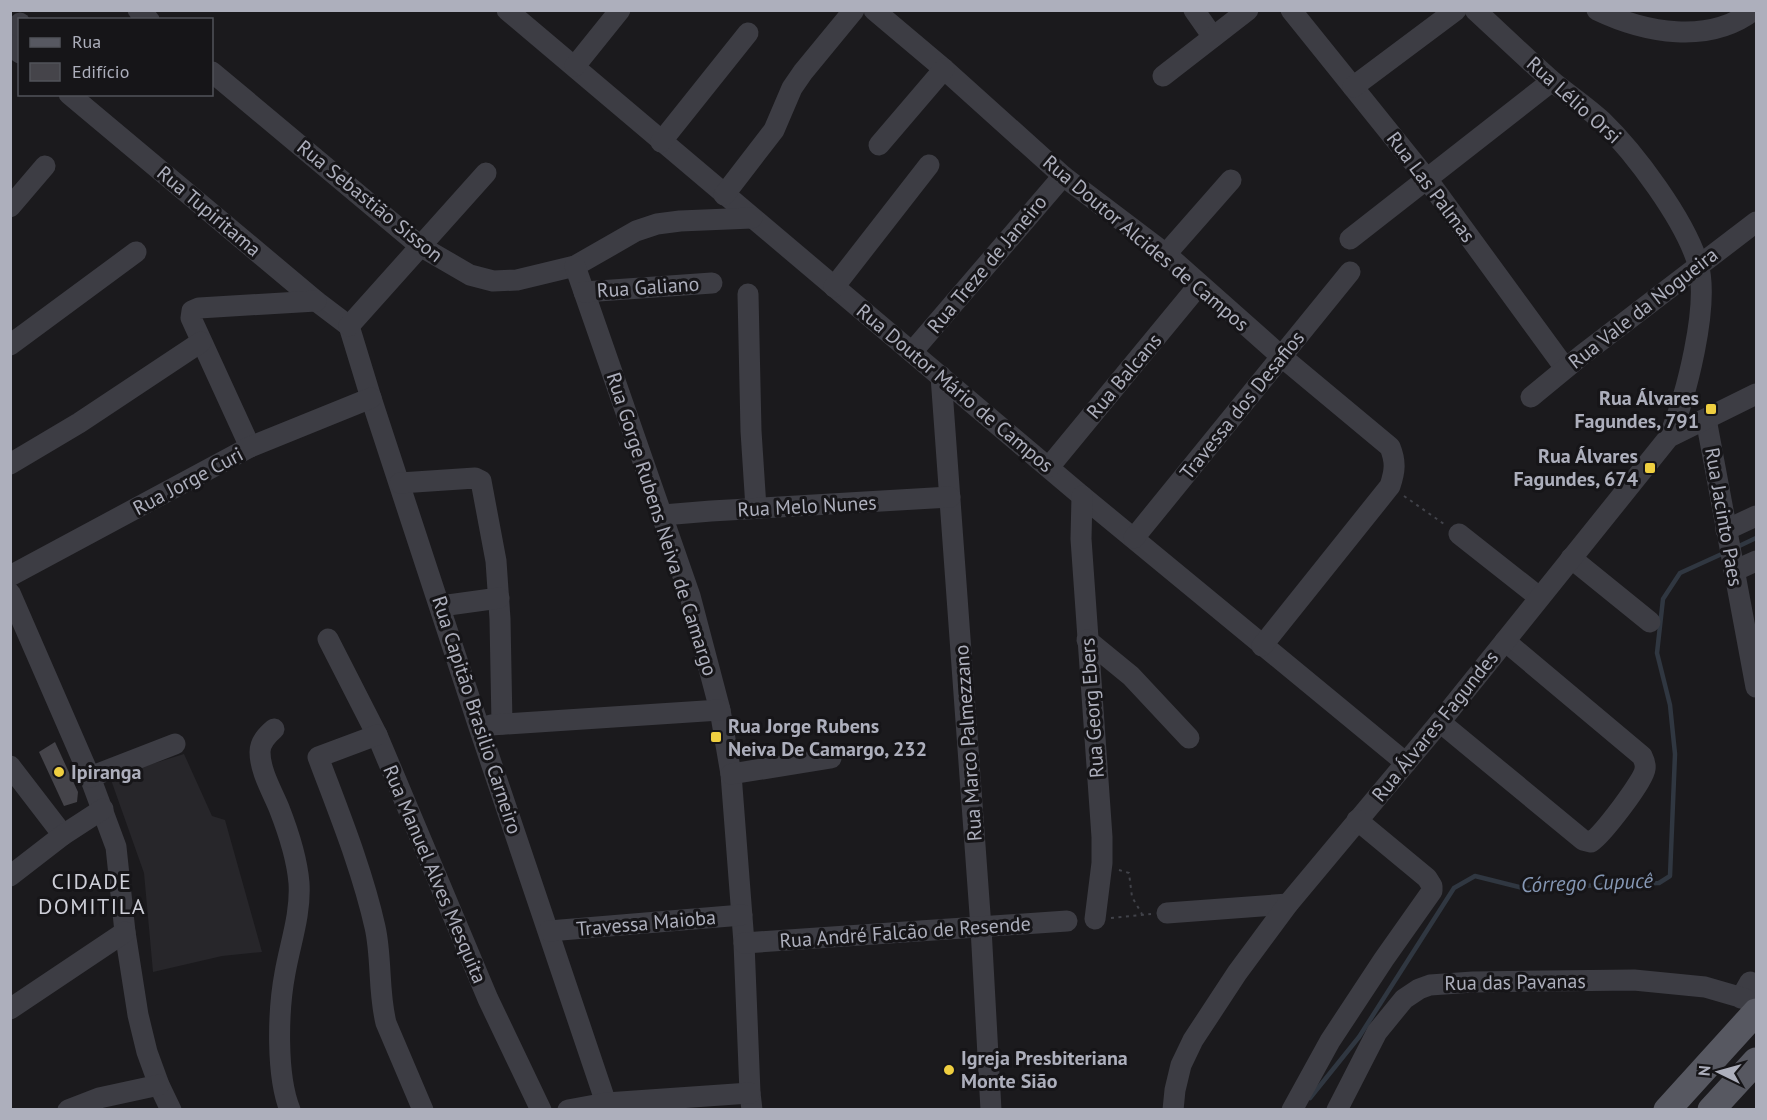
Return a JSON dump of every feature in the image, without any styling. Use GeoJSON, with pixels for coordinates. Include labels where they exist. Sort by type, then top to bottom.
{"type":"FeatureCollection","features":[{"type":"Feature","properties":{"kind":"main road"},"geometry":{"type":"LineString","coordinates":[[1666,1110],[1724,1048],[1753,1000]]}},
{"type":"Feature","properties":{"kind":"main road"},"geometry":{"type":"LineString","coordinates":[[1711,1110],[1755,1067]]}},
{"type":"Feature","properties":{"kind":"street","name":"Rua Doutor Mário de Campos"},"geometry":{"type":"LineString","coordinates":[[507,10],[1082,496],[1406,763]]}},
{"type":"Feature","properties":{"kind":"street"},"geometry":{"type":"LineString","coordinates":[[575,66],[620,10]]}},
{"type":"Feature","properties":{"kind":"street"},"geometry":{"type":"LineString","coordinates":[[724,195],[774,130],[792,88],[803,72],[854,10]]}},
{"type":"Feature","properties":{"kind":"street","name":"Rua Doutor Alcides de Campos"},"geometry":{"type":"LineString","coordinates":[[874,10],[944,69],[1063,176],[1166,254],[1282,357],[1390,447],[1395,460],[1395,471],[1390,486]]}},
{"type":"Feature","properties":{"kind":"street"},"geometry":{"type":"LineString","coordinates":[[1194,10],[1213,38]]}},
{"type":"Feature","properties":{"kind":"street"},"geometry":{"type":"LineString","coordinates":[[1163,76],[1248,10]]}},
{"type":"Feature","properties":{"kind":"street","name":"Rua Las Palmas"},"geometry":{"type":"LineString","coordinates":[[1291,10],[1426,179],[1565,368]]}},
{"type":"Feature","properties":{"kind":"street"},"geometry":{"type":"LineString","coordinates":[[1353,87],[1456,10]]}},
{"type":"Feature","properties":{"kind":"street","name":"Rua Lélio Orsi"},"geometry":{"type":"LineString","coordinates":[[1475,10],[1552,81],[1602,121],[1631,154],[1676,218],[1698,265],[1701,293],[1698,323],[1688,378],[1678,415],[1669,437]]}},
{"type":"Feature","properties":{"kind":"street"},"geometry":{"type":"LineString","coordinates":[[1597,10],[1621,21],[1650,28],[1707,32],[1728,26],[1754,10]]}},
{"type":"Feature","properties":{"kind":"street"},"geometry":{"type":"LineString","coordinates":[[661,142],[748,33]]}},
{"type":"Feature","properties":{"kind":"street"},"geometry":{"type":"LineString","coordinates":[[879,145],[944,69]]}},
{"type":"Feature","properties":{"kind":"street","name":"Rua Sebastião Sisson"},"geometry":{"type":"LineString","coordinates":[[213,73],[420,246],[470,275],[493,281],[517,280],[575,266],[636,231],[657,224],[752,218]]}},
{"type":"Feature","properties":{"kind":"street"},"geometry":{"type":"LineString","coordinates":[[1350,239],[1552,81]]}},
{"type":"Feature","properties":{"kind":"street","name":"Rua Tupiritama"},"geometry":{"type":"LineString","coordinates":[[71,96],[315,301],[349,326]]}},
{"type":"Feature","properties":{"kind":"street"},"geometry":{"type":"LineString","coordinates":[[834,286],[929,165]]}},
{"type":"Feature","properties":{"kind":"street"},"geometry":{"type":"LineString","coordinates":[[10,207],[45,166]]}},
{"type":"Feature","properties":{"kind":"street"},"geometry":{"type":"LineString","coordinates":[[349,326],[486,173]]}},
{"type":"Feature","properties":{"kind":"street","name":"Rua Treze de Janeiro"},"geometry":{"type":"LineString","coordinates":[[912,352],[1063,176]]}},
{"type":"Feature","properties":{"kind":"street"},"geometry":{"type":"LineString","coordinates":[[1166,254],[1231,180]]}},
{"type":"Feature","properties":{"kind":"street","name":"Rua Vale da Nogueira"},"geometry":{"type":"LineString","coordinates":[[1531,397],[1565,368],[1756,222]]}},
{"type":"Feature","properties":{"kind":"street"},"geometry":{"type":"LineString","coordinates":[[10,345],[136,252]]}},
{"type":"Feature","properties":{"kind":"street","name":"Rua Gorge Rubens Neiva de Camargo"},"geometry":{"type":"LineString","coordinates":[[575,266],[690,596],[720,710],[731,774],[744,943],[751,1101]]}},
{"type":"Feature","properties":{"kind":"street","name":"Travessa dos Desafios"},"geometry":{"type":"LineString","coordinates":[[1134,538],[1350,272]]}},
{"type":"Feature","properties":{"kind":"street","name":"Rua Galiano"},"geometry":{"type":"LineString","coordinates":[[584,292],[712,282]]}},
{"type":"Feature","properties":{"kind":"street","name":"Rua Balcans"},"geometry":{"type":"LineString","coordinates":[[1049,467],[1200,285]]}},
{"type":"Feature","properties":{"kind":"street"},"geometry":{"type":"LineString","coordinates":[[748,294],[751,430],[756,508]]}},
{"type":"Feature","properties":{"kind":"street"},"geometry":{"type":"LineString","coordinates":[[250,447],[201,342],[191,318],[192,311],[315,301]]}},
{"type":"Feature","properties":{"kind":"street","name":"Rua Capitão Brasilio Carneiro"},"geometry":{"type":"LineString","coordinates":[[349,326],[479,727],[606,1103]]}},
{"type":"Feature","properties":{"kind":"street"},"geometry":{"type":"LineString","coordinates":[[10,464],[71,428],[201,342]]}},
{"type":"Feature","properties":{"kind":"street","name":"Rua Marco Palmezzano"},"geometry":{"type":"LineString","coordinates":[[941,376],[981,928],[991,1110]]}},
{"type":"Feature","properties":{"kind":"street","name":"Rua Álvares Fagundes"},"geometry":{"type":"LineString","coordinates":[[1173,1110],[1181,1065],[1193,1040],[1237,973],[1288,904],[1440,722],[1669,437],[1756,394]]}},
{"type":"Feature","properties":{"kind":"street","name":"Rua Jorge Curi"},"geometry":{"type":"LineString","coordinates":[[10,576],[250,447],[371,398]]}},
{"type":"Feature","properties":{"kind":"street","name":"Rua Jacinto Paes"},"geometry":{"type":"LineString","coordinates":[[1706,419],[1756,687]]}},
{"type":"Feature","properties":{"kind":"street"},"geometry":{"type":"LineString","coordinates":[[400,483],[480,479],[496,561],[502,724]]}},
{"type":"Feature","properties":{"kind":"street"},"geometry":{"type":"LineString","coordinates":[[1262,646],[1390,486]]}},
{"type":"Feature","properties":{"kind":"street","name":"Rua Georg Ebers"},"geometry":{"type":"LineString","coordinates":[[1082,496],[1081,539],[1102,863],[1095,919]]}},
{"type":"Feature","properties":{"kind":"street","name":"Rua Melo Nunes"},"geometry":{"type":"LineString","coordinates":[[663,515],[950,497]]}},
{"type":"Feature","properties":{"kind":"street"},"geometry":{"type":"LineString","coordinates":[[1727,533],[1756,516]]}},
{"type":"Feature","properties":{"kind":"street"},"geometry":{"type":"LineString","coordinates":[[1459,534],[1539,597]]}},
{"type":"Feature","properties":{"kind":"street"},"geometry":{"type":"LineString","coordinates":[[1571,558],[1650,622]]}},
{"type":"Feature","properties":{"kind":"street"},"geometry":{"type":"LineString","coordinates":[[1733,568],[1756,561]]}},
{"type":"Feature","properties":{"kind":"street"},"geometry":{"type":"LineString","coordinates":[[10,593],[90,777],[116,847],[125,932],[138,1015],[147,1052],[171,1110]]}},
{"type":"Feature","properties":{"kind":"street"},"geometry":{"type":"LineString","coordinates":[[441,606],[499,598]]}},
{"type":"Feature","properties":{"kind":"street","name":"Rua Manuel Alves Mesquita"},"geometry":{"type":"LineString","coordinates":[[328,639],[376,735],[488,999],[541,1110]]}},
{"type":"Feature","properties":{"kind":"street"},"geometry":{"type":"LineString","coordinates":[[1087,640],[1131,676],[1189,738]]}},
{"type":"Feature","properties":{"kind":"street"},"geometry":{"type":"LineString","coordinates":[[1440,722],[1583,840],[1591,842],[1602,834],[1644,776],[1645,762],[1642,756],[1505,641]]}},
{"type":"Feature","properties":{"kind":"street"},"geometry":{"type":"LineString","coordinates":[[479,727],[720,710]]}},
{"type":"Feature","properties":{"kind":"street"},"geometry":{"type":"LineString","coordinates":[[274,729],[266,736],[261,747],[261,761],[287,830],[299,883],[298,908],[281,994],[280,1050],[283,1082],[290,1110]]}},
{"type":"Feature","properties":{"kind":"street"},"geometry":{"type":"LineString","coordinates":[[376,735],[318,757],[359,869],[376,929],[382,1009],[386,1023],[423,1110]]}},
{"type":"Feature","properties":{"kind":"street"},"geometry":{"type":"LineString","coordinates":[[90,777],[175,744]]}},
{"type":"Feature","properties":{"kind":"street"},"geometry":{"type":"LineString","coordinates":[[731,774],[831,758]]}},
{"type":"Feature","properties":{"kind":"street"},"geometry":{"type":"LineString","coordinates":[[10,766],[63,836]]}},
{"type":"Feature","properties":{"kind":"street"},"geometry":{"type":"LineString","coordinates":[[10,876],[103,809]]}},
{"type":"Feature","properties":{"kind":"street"},"geometry":{"type":"LineString","coordinates":[[1292,1110],[1330,1041],[1432,891],[1427,878],[1358,820]]}},
{"type":"Feature","properties":{"kind":"street"},"geometry":{"type":"LineString","coordinates":[[1167,913],[1288,904]]}},
{"type":"Feature","properties":{"kind":"street","name":"Travessa Maioba"},"geometry":{"type":"LineString","coordinates":[[549,931],[742,915]]}},
{"type":"Feature","properties":{"kind":"street","name":"Rua André Falcão de Resende"},"geometry":{"type":"LineString","coordinates":[[744,943],[1067,921]]}},
{"type":"Feature","properties":{"kind":"street"},"geometry":{"type":"LineString","coordinates":[[10,1009],[125,932]]}},
{"type":"Feature","properties":{"kind":"street","name":"Rua das Pavanas"},"geometry":{"type":"LineString","coordinates":[[1337,1110],[1377,1032],[1404,999],[1430,985],[1473,982],[1634,980],[1705,987],[1753,1000]]}},
{"type":"Feature","properties":{"kind":"street"},"geometry":{"type":"LineString","coordinates":[[1724,1048],[1755,1067]]}},
{"type":"Feature","properties":{"kind":"street"},"geometry":{"type":"LineString","coordinates":[[68,1110],[99,1098],[159,1085]]}},
{"type":"Feature","properties":{"kind":"street"},"geometry":{"type":"LineString","coordinates":[[568,1110],[606,1103],[751,1101]]}},
{"type":"Feature","properties":{"kind":"path"},"geometry":{"type":"LineString","coordinates":[[1390,486],[1459,534]]}},
{"type":"Feature","properties":{"kind":"path"},"geometry":{"type":"LineString","coordinates":[[1102,863],[1129,873],[1132,897],[1143,915]]}},
{"type":"Feature","properties":{"kind":"path"},"geometry":{"type":"LineString","coordinates":[[1095,919],[1167,913]]}},
{"type":"Feature","properties":{"kind":"shaded area"},"geometry":{"type":"Polygon","coordinates":[[[184,754],[212,816],[225,820],[262,952],[222,956],[153,972],[144,873],[110,777],[184,754]]]}},
{"type":"Feature","properties":{"kind":"building","name":"Ipiranga"},"geometry":{"type":"Polygon","coordinates":[[[55,742],[78,792],[77,802],[64,806],[39,752],[55,742]]]}},
{"type":"Feature","properties":{"kind":"waterway","name":"Córrego Cupucê"},"geometry":{"type":"LineString","coordinates":[[1737,547],[1756,538]]}},
{"type":"Feature","properties":{"kind":"waterway","name":"Córrego Cupucê"},"geometry":{"type":"LineString","coordinates":[[1310,1098],[1359,1037],[1454,888],[1475,876],[1523,888],[1659,883],[1670,876],[1675,754],[1670,705],[1657,653],[1663,599],[1680,573],[1724,553]]}},
{"type":"Feature","properties":{"kind":"place","name":"Rua Álvares Fagundes, 791"},"geometry":{"type":"Point","coordinates":[1711,409]}},
{"type":"Feature","properties":{"kind":"place","name":"Rua Álvares Fagundes, 674"},"geometry":{"type":"Point","coordinates":[1650,468]}},
{"type":"Feature","properties":{"kind":"place","name":"Rua Jorge Rubens Neiva De Camargo, 232"},"geometry":{"type":"Point","coordinates":[716,737]}},
{"type":"Feature","properties":{"kind":"place","name":"Ipiranga"},"geometry":{"type":"Point","coordinates":[59,772]}},
{"type":"Feature","properties":{"kind":"place","name":"Igreja Presbiteriana Monte Sião"},"geometry":{"type":"Point","coordinates":[949,1070]}},
{"type":"Feature","properties":{"kind":"district","name":"CIDADE DOMITILA"},"geometry":{"type":"Point","coordinates":[92,894]}}]}
